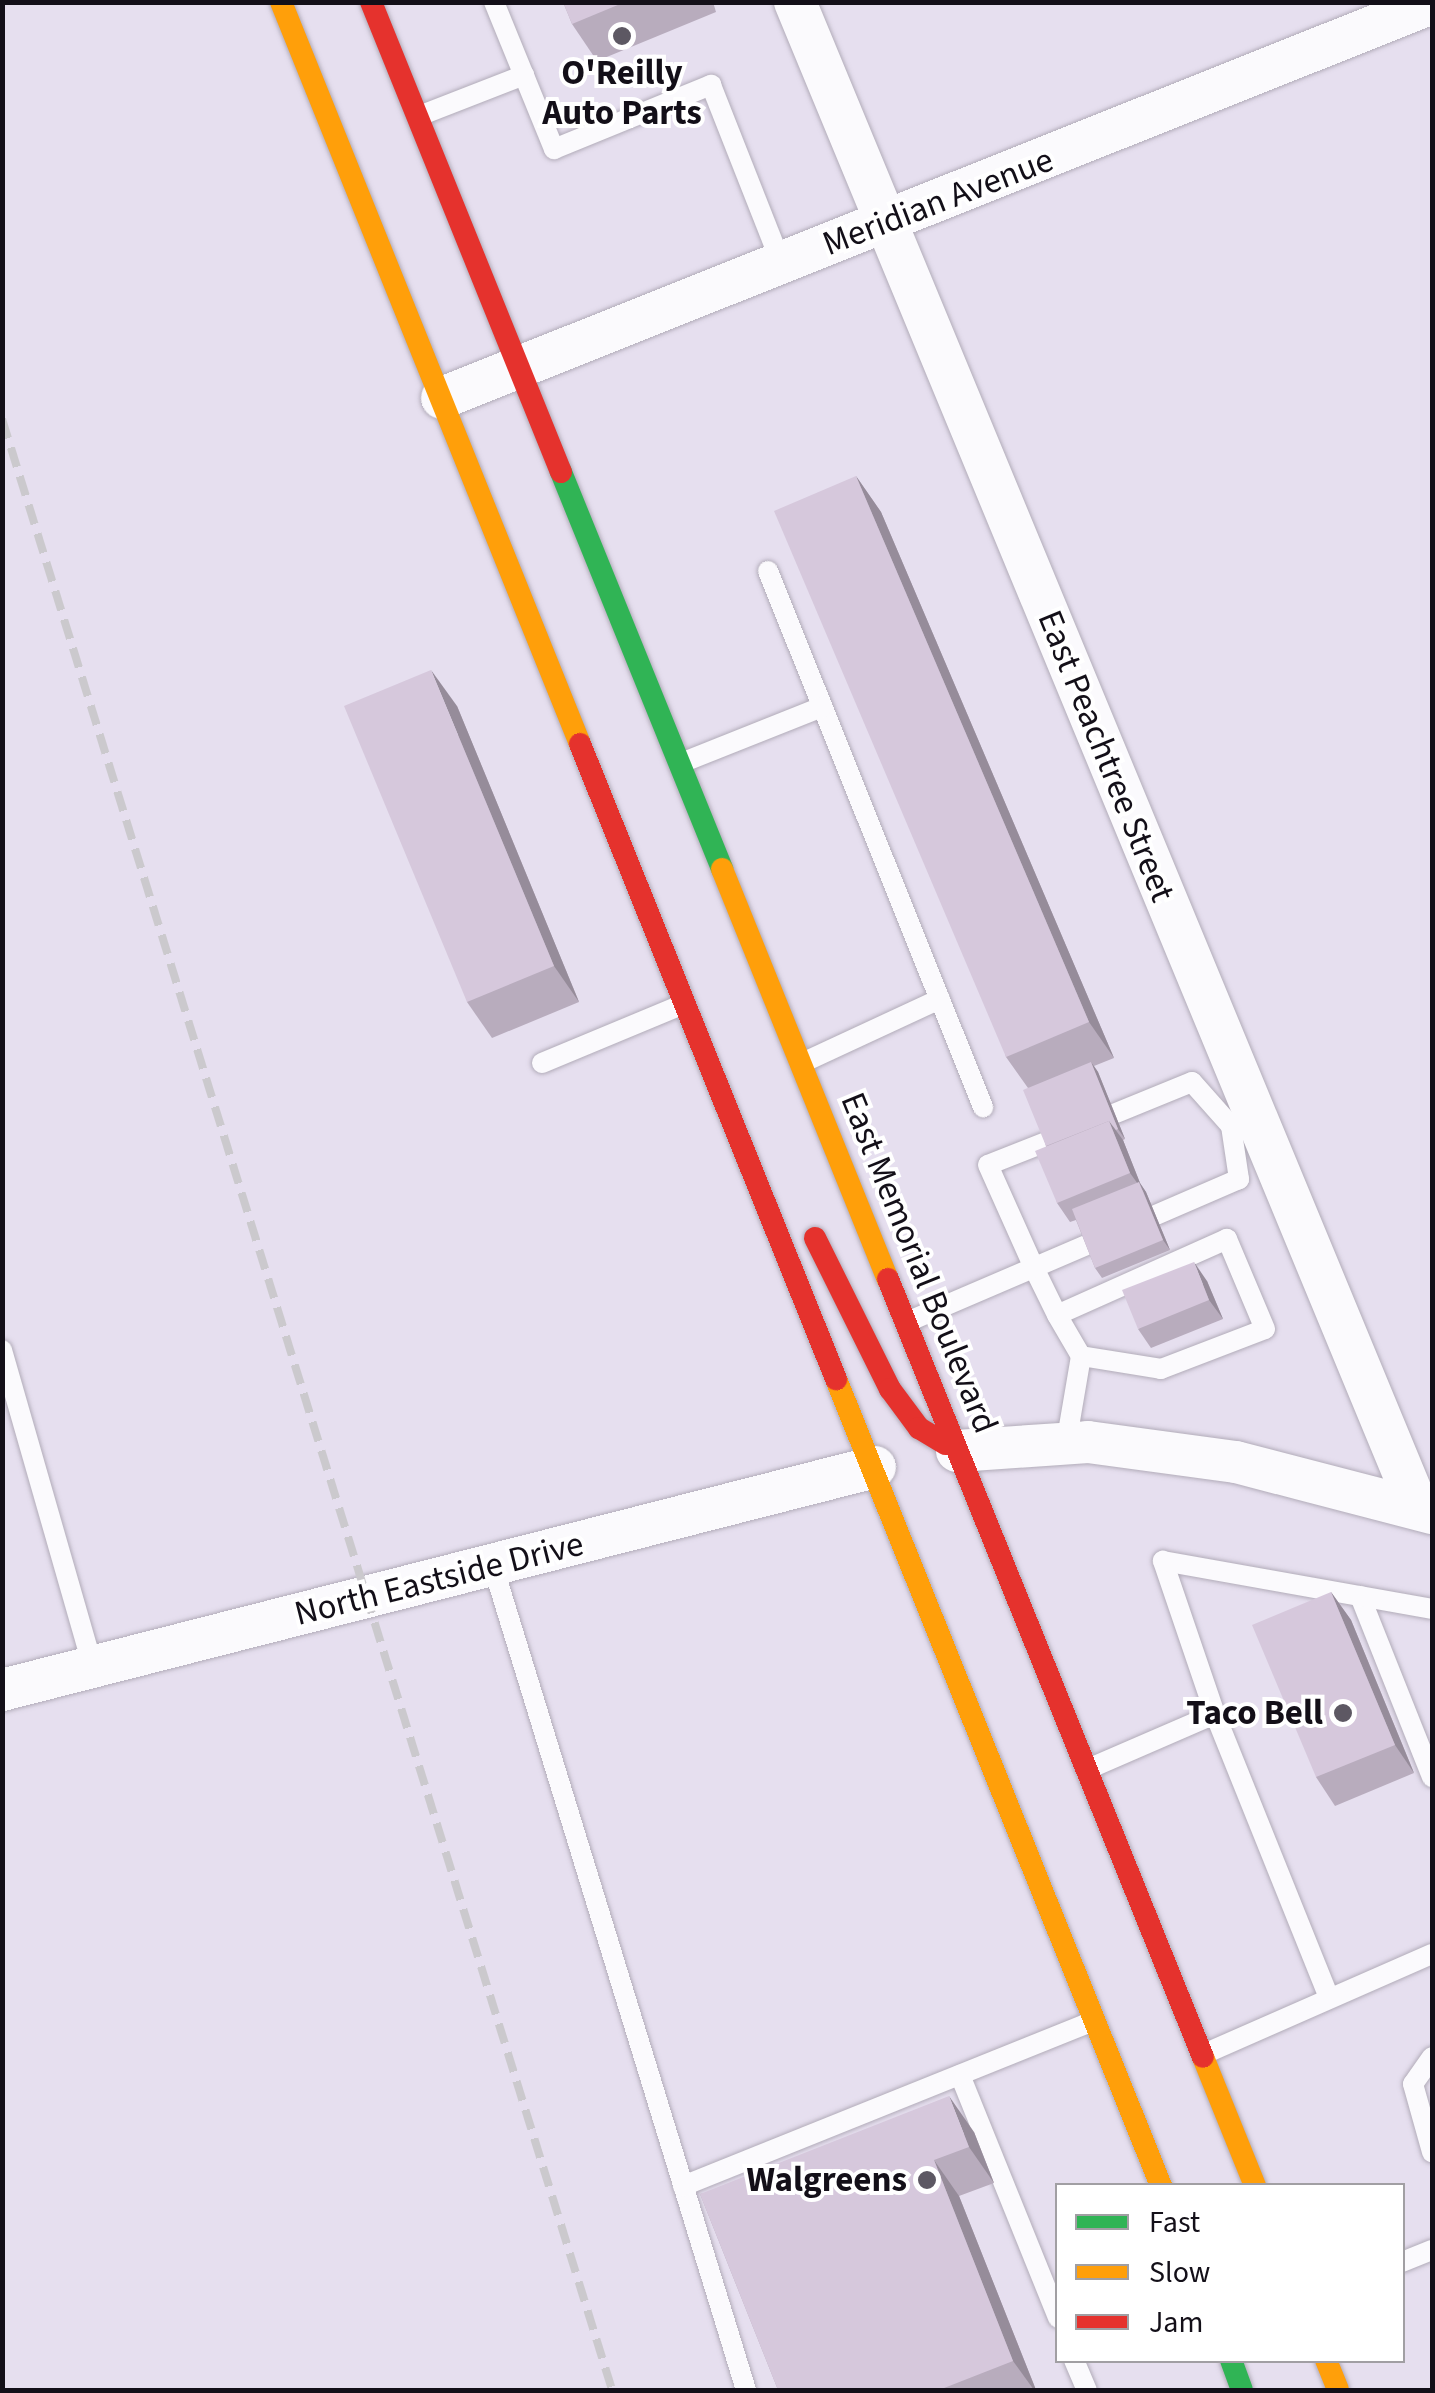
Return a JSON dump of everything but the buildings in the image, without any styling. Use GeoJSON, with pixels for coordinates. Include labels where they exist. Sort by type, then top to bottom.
{"type":"FeatureCollection","features":[{"type":"Feature","properties":{"kind":"main road"},"geometry":{"type":"LineString","coordinates":[[281,2],[876,1467],[1160,2183]]}},
{"type":"Feature","properties":{"kind":"main road","name":"East Memorial Boulevard"},"geometry":{"type":"LineString","coordinates":[[372,2],[1254,2183]]}},
{"type":"Feature","properties":{"kind":"main road"},"geometry":{"type":"LineString","coordinates":[[691,1012],[890,1389],[919,1428],[957,1451]]}},
{"type":"Feature","properties":{"kind":"main road"},"geometry":{"type":"LineString","coordinates":[[1231,2363],[1242,2390]]}},
{"type":"Feature","properties":{"kind":"main road"},"geometry":{"type":"LineString","coordinates":[[1327,2363],[1338,2390]]}},
{"type":"Feature","properties":{"kind":"street","name":"East Peachtree Street"},"geometry":{"type":"LineString","coordinates":[[795,2],[888,220],[1242,1120],[1425,1511]]}},
{"type":"Feature","properties":{"kind":"street","name":"Meridian Avenue"},"geometry":{"type":"LineString","coordinates":[[442,398],[1432,2]]}},
{"type":"Feature","properties":{"kind":"street"},"geometry":{"type":"LineString","coordinates":[[957,1451],[1066,1444],[1236,1462],[1425,1511]]}},
{"type":"Feature","properties":{"kind":"street","name":"North Eastside Drive"},"geometry":{"type":"LineString","coordinates":[[2,1690],[876,1467]]}},
{"type":"Feature","properties":{"kind":"lane"},"geometry":{"type":"LineString","coordinates":[[494,2],[554,149],[711,85],[781,263]]}},
{"type":"Feature","properties":{"kind":"lane"},"geometry":{"type":"LineString","coordinates":[[418,117],[524,75]]}},
{"type":"Feature","properties":{"kind":"lane"},"geometry":{"type":"LineString","coordinates":[[768,571],[983,1107]]}},
{"type":"Feature","properties":{"kind":"lane"},"geometry":{"type":"LineString","coordinates":[[680,764],[822,707]]}},
{"type":"Feature","properties":{"kind":"lane"},"geometry":{"type":"LineString","coordinates":[[800,1064],[940,999]]}},
{"type":"Feature","properties":{"kind":"lane"},"geometry":{"type":"LineString","coordinates":[[542,1063],[691,1012]]}},
{"type":"Feature","properties":{"kind":"lane"},"geometry":{"type":"LineString","coordinates":[[1116,1113],[1192,1082],[1242,1120],[1239,1179],[1156,1216]]}},
{"type":"Feature","properties":{"kind":"lane"},"geometry":{"type":"LineString","coordinates":[[1046,1142],[988,1165],[1056,1315],[1081,1356],[1066,1444]]}},
{"type":"Feature","properties":{"kind":"lane"},"geometry":{"type":"LineString","coordinates":[[1056,1315],[1228,1239],[1265,1329],[1161,1369],[1081,1356]]}},
{"type":"Feature","properties":{"kind":"lane"},"geometry":{"type":"LineString","coordinates":[[905,1323],[1087,1245]]}},
{"type":"Feature","properties":{"kind":"lane"},"geometry":{"type":"LineString","coordinates":[[2,1350],[92,1668]]}},
{"type":"Feature","properties":{"kind":"lane"},"geometry":{"type":"LineString","coordinates":[[1329,1998],[1216,1714],[1163,1562],[1432,1609]]}},
{"type":"Feature","properties":{"kind":"lane"},"geometry":{"type":"LineString","coordinates":[[493,1566],[746,2390]]}},
{"type":"Feature","properties":{"kind":"lane"},"geometry":{"type":"LineString","coordinates":[[1360,1596],[1432,1777]]}},
{"type":"Feature","properties":{"kind":"lane"},"geometry":{"type":"LineString","coordinates":[[1086,1770],[1216,1714]]}},
{"type":"Feature","properties":{"kind":"lane"},"geometry":{"type":"LineString","coordinates":[[1202,2054],[1432,1954]]}},
{"type":"Feature","properties":{"kind":"lane"},"geometry":{"type":"LineString","coordinates":[[684,2186],[1096,2020]]}},
{"type":"Feature","properties":{"kind":"lane"},"geometry":{"type":"LineString","coordinates":[[1432,2057],[1413,2084],[1432,2152]]}},
{"type":"Feature","properties":{"kind":"lane"},"geometry":{"type":"LineString","coordinates":[[960,2075],[1055,2311]]}},
{"type":"Feature","properties":{"kind":"lane"},"geometry":{"type":"LineString","coordinates":[[1405,2261],[1432,2250]]}},
{"type":"Feature","properties":{"kind":"lane"},"geometry":{"type":"LineString","coordinates":[[1075,2363],[1086,2390]]}},
{"type":"Feature","properties":{"kind":"railway"},"geometry":{"type":"LineString","coordinates":[[2,419],[612,2390]]}},
{"type":"Feature","properties":{"kind":"traffic: fast"},"geometry":{"type":"LineString","coordinates":[[561,472],[722,869]]}},
{"type":"Feature","properties":{"kind":"traffic: fast"},"geometry":{"type":"LineString","coordinates":[[1232,2363],[1242,2390]]}},
{"type":"Feature","properties":{"kind":"traffic: slow"},"geometry":{"type":"LineString","coordinates":[[281,2],[580,744]]}},
{"type":"Feature","properties":{"kind":"traffic: slow"},"geometry":{"type":"LineString","coordinates":[[722,869],[888,1279]]}},
{"type":"Feature","properties":{"kind":"traffic: slow"},"geometry":{"type":"LineString","coordinates":[[836,1379],[1160,2183]]}},
{"type":"Feature","properties":{"kind":"traffic: slow"},"geometry":{"type":"LineString","coordinates":[[1203,2057],[1254,2183]]}},
{"type":"Feature","properties":{"kind":"traffic: slow"},"geometry":{"type":"LineString","coordinates":[[1327,2363],[1338,2390]]}},
{"type":"Feature","properties":{"kind":"traffic: jam"},"geometry":{"type":"LineString","coordinates":[[371,2],[561,472]]}},
{"type":"Feature","properties":{"kind":"traffic: jam"},"geometry":{"type":"LineString","coordinates":[[580,744],[836,1379]]}},
{"type":"Feature","properties":{"kind":"traffic: jam"},"geometry":{"type":"LineString","coordinates":[[815,1238],[890,1389],[919,1428],[946,1444]]}},
{"type":"Feature","properties":{"kind":"traffic: jam"},"geometry":{"type":"LineString","coordinates":[[888,1279],[1203,2057]]}},
{"type":"Feature","properties":{"kind":"place","name":"O'Reilly Auto Parts"},"geometry":{"type":"Point","coordinates":[622,36]}},
{"type":"Feature","properties":{"kind":"place","name":"Taco Bell"},"geometry":{"type":"Point","coordinates":[1343,1713]}},
{"type":"Feature","properties":{"kind":"place","name":"Walgreens"},"geometry":{"type":"Point","coordinates":[927,2180]}}]}
